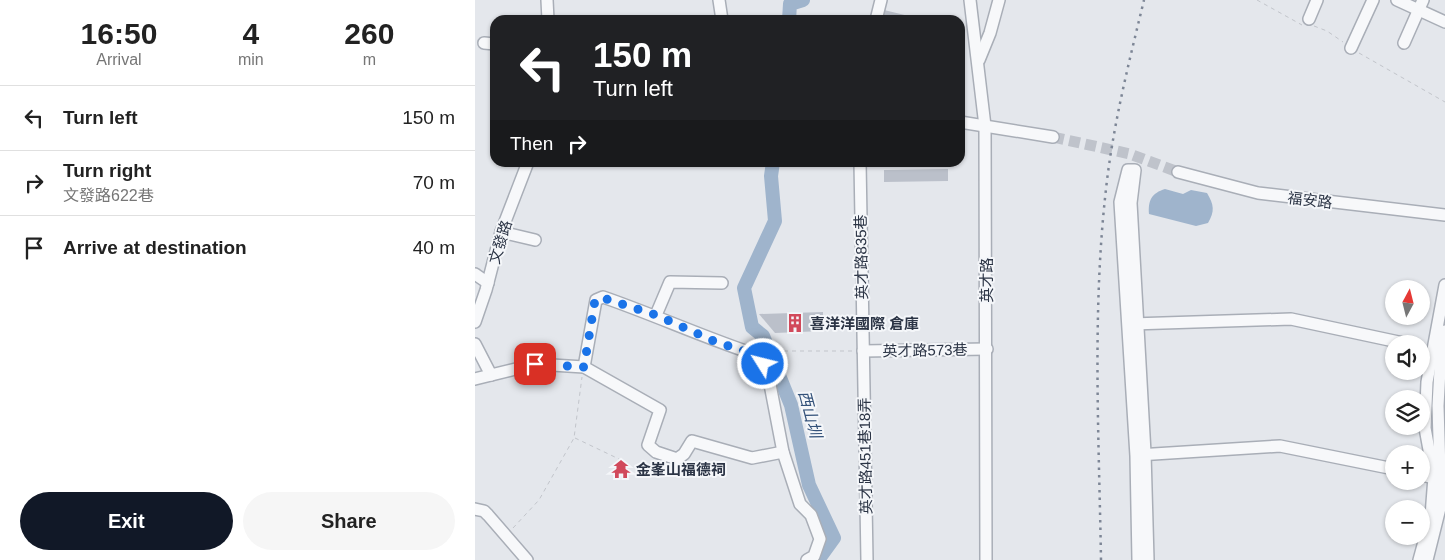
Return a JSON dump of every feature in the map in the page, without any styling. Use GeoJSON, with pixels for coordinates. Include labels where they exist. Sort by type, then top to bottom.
{"type":"FeatureCollection","features":[{"type":"Feature","properties":{"kind":"street"},"geometry":{"type":"LineString","coordinates":[[547,0],[548,15]]}},
{"type":"Feature","properties":{"kind":"street"},"geometry":{"type":"LineString","coordinates":[[719,0],[721,15]]}},
{"type":"Feature","properties":{"kind":"street"},"geometry":{"type":"LineString","coordinates":[[876,15],[881,0]]}},
{"type":"Feature","properties":{"kind":"street","name":"英才路"},"geometry":{"type":"LineString","coordinates":[[970,0],[985,126],[986,560]]}},
{"type":"Feature","properties":{"kind":"street"},"geometry":{"type":"LineString","coordinates":[[978,61],[990,33],[999,0]]}},
{"type":"Feature","properties":{"kind":"street"},"geometry":{"type":"LineString","coordinates":[[1309,19],[1317,0]]}},
{"type":"Feature","properties":{"kind":"street"},"geometry":{"type":"LineString","coordinates":[[1351,48],[1373,0]]}},
{"type":"Feature","properties":{"kind":"street"},"geometry":{"type":"LineString","coordinates":[[1397,0],[1421,5],[1445,22]]}},
{"type":"Feature","properties":{"kind":"street"},"geometry":{"type":"LineString","coordinates":[[1404,44],[1421,5]]}},
{"type":"Feature","properties":{"kind":"street"},"geometry":{"type":"LineString","coordinates":[[965,123],[1053,137]]}},
{"type":"Feature","properties":{"kind":"street","name":"文發路"},"geometry":{"type":"LineString","coordinates":[[475,322],[488,283],[501,232],[526,167]]}},
{"type":"Feature","properties":{"kind":"street","name":"英才路835巷"},"geometry":{"type":"LineString","coordinates":[[860,167],[863,351]]}},
{"type":"Feature","properties":{"kind":"street"},"geometry":{"type":"LineString","coordinates":[[1133,324],[1120,202],[1128,170],[1135,170],[1131,203],[1133,324],[1148,560]]}},
{"type":"Feature","properties":{"kind":"street","name":"福安路"},"geometry":{"type":"LineString","coordinates":[[1178,172],[1258,193],[1445,216]]}},
{"type":"Feature","properties":{"kind":"street"},"geometry":{"type":"LineString","coordinates":[[501,232],[535,240]]}},
{"type":"Feature","properties":{"kind":"street"},"geometry":{"type":"LineString","coordinates":[[475,274],[488,283]]}},
{"type":"Feature","properties":{"kind":"street"},"geometry":{"type":"LineString","coordinates":[[656,315],[670,282],[722,283]]}},
{"type":"Feature","properties":{"kind":"street"},"geometry":{"type":"LineString","coordinates":[[1427,560],[1441,504],[1431,349],[1445,286]]}},
{"type":"Feature","properties":{"kind":"street"},"geometry":{"type":"LineString","coordinates":[[584,367],[595,300],[603,298],[656,315],[716,342],[757,355],[768,374],[783,452],[800,504],[811,515],[820,539],[814,556],[807,560]]}},
{"type":"Feature","properties":{"kind":"street"},"geometry":{"type":"LineString","coordinates":[[1133,324],[1291,319],[1385,339]]}},
{"type":"Feature","properties":{"kind":"street"},"geometry":{"type":"LineString","coordinates":[[1431,349],[1445,332]]}},
{"type":"Feature","properties":{"kind":"street"},"geometry":{"type":"LineString","coordinates":[[475,344],[491,375]]}},
{"type":"Feature","properties":{"kind":"street","name":"英才路573巷"},"geometry":{"type":"LineString","coordinates":[[863,351],[987,349]]}},
{"type":"Feature","properties":{"kind":"street","name":"英才路451巷18弄"},"geometry":{"type":"LineString","coordinates":[[863,351],[867,560]]}},
{"type":"Feature","properties":{"kind":"street"},"geometry":{"type":"LineString","coordinates":[[475,379],[535,364],[584,367],[660,410],[648,444],[656,452],[677,459],[684,454],[692,441],[752,458],[783,452]]}},
{"type":"Feature","properties":{"kind":"street"},"geometry":{"type":"LineString","coordinates":[[1140,455],[1280,446],[1385,467]]}},
{"type":"Feature","properties":{"kind":"street"},"geometry":{"type":"LineString","coordinates":[[1138,560],[1140,455]]}},
{"type":"Feature","properties":{"kind":"street"},"geometry":{"type":"LineString","coordinates":[[1430,477],[1438,478]]}},
{"type":"Feature","properties":{"kind":"street"},"geometry":{"type":"LineString","coordinates":[[1419,560],[1431,516],[1438,478]]}},
{"type":"Feature","properties":{"kind":"street"},"geometry":{"type":"LineString","coordinates":[[475,509],[484,511],[527,560]]}},
{"type":"Feature","properties":{"kind":"path"},"geometry":{"type":"LineString","coordinates":[[776,352],[863,351]]}},
{"type":"Feature","properties":{"kind":"path"},"geometry":{"type":"LineString","coordinates":[[506,536],[539,500],[574,438],[584,367]]}},
{"type":"Feature","properties":{"kind":"path"},"geometry":{"type":"LineString","coordinates":[[574,438],[619,460]]}},
{"type":"Feature","properties":{"kind":"water"},"geometry":{"type":"Polygon","coordinates":[[[1165,189],[1183,194],[1191,190],[1207,193],[1213,208],[1208,223],[1196,226],[1149,214],[1149,205],[1152,198],[1165,189]]]}},
{"type":"Feature","properties":{"kind":"building"},"geometry":{"type":"Polygon","coordinates":[[[880,9],[905,15],[879,15],[880,9]]]}},
{"type":"Feature","properties":{"kind":"building"},"geometry":{"type":"Polygon","coordinates":[[[948,169],[948,181],[884,182],[884,170],[948,169]]]}},
{"type":"Feature","properties":{"kind":"building","name":"喜洋洋國際 倉庫"},"geometry":{"type":"Polygon","coordinates":[[[823,312],[823,331],[775,333],[759,314],[823,312]]]}},
{"type":"Feature","properties":{"kind":"waterway","name":"西山圳"},"geometry":{"type":"LineString","coordinates":[[789,15],[790,4],[803,0]]}},
{"type":"Feature","properties":{"kind":"waterway","name":"西山圳"},"geometry":{"type":"LineString","coordinates":[[772,167],[771,176],[775,221],[744,288],[752,327],[763,336],[791,405],[809,485],[834,538],[818,560]]}},
{"type":"Feature","properties":{"kind":"tunnel"},"geometry":{"type":"LineString","coordinates":[[1053,137],[1130,154],[1178,172]]}},
{"type":"Feature","properties":{"kind":"railway"},"geometry":{"type":"LineString","coordinates":[[1101,560],[1097,374],[1102,235],[1113,141],[1144,0]]}},
{"type":"Feature","properties":{"kind":"place","name":"喜洋洋國際 倉庫"},"geometry":{"type":"Point","coordinates":[795,323]}},
{"type":"Feature","properties":{"kind":"place","name":"金峯山福德祠"},"geometry":{"type":"Point","coordinates":[621,469]}},
{"type":"Feature","properties":{"kind":"route"},"geometry":{"type":"LineString","coordinates":[[535,364],[584,367],[595,300],[603,298],[656,315],[716,342],[757,355],[763,364]]}}]}
